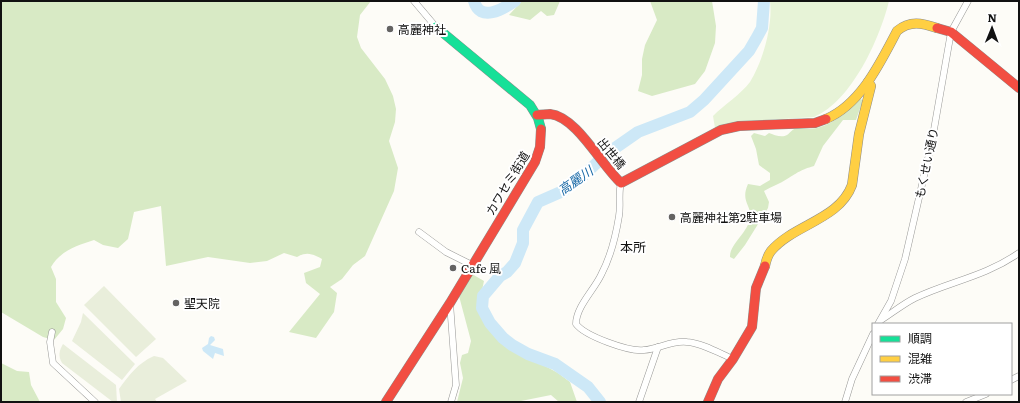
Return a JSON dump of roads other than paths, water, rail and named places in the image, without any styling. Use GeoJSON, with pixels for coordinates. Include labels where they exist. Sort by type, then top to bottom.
{"type":"FeatureCollection","features":[{"type":"Feature","properties":{"kind":"street","name":"カワセミ街道"},"geometry":{"type":"LineString","coordinates":[[386,402],[450,303],[539,154],[542,136],[537,115],[520,96],[464,52],[436,27],[414,1]]}},
{"type":"Feature","properties":{"kind":"street","name":"もくせい通り"},"geometry":{"type":"LineString","coordinates":[[879,322],[891,301],[905,259],[932,141],[951,32],[968,1]]}},
{"type":"Feature","properties":{"kind":"street"},"geometry":{"type":"LineString","coordinates":[[733,358],[693,342],[677,342],[642,351],[626,348],[589,334],[576,324],[576,320],[601,275],[612,244],[619,216],[618,196],[620,181],[721,130],[739,126],[814,123],[824,120],[847,105],[868,82],[897,31],[910,23],[921,23],[951,32],[1019,88]]}},
{"type":"Feature","properties":{"kind":"street"},"geometry":{"type":"LineString","coordinates":[[708,402],[718,378],[733,358],[752,327],[756,288],[770,252],[793,232],[830,212],[842,203],[849,193],[852,185],[859,134],[871,86],[868,82]]}},
{"type":"Feature","properties":{"kind":"street","name":"出世橋"},"geometry":{"type":"LineString","coordinates":[[537,115],[547,113],[554,115],[577,131],[620,181]]}},
{"type":"Feature","properties":{"kind":"street"},"geometry":{"type":"LineString","coordinates":[[419,232],[446,252],[472,265]]}},
{"type":"Feature","properties":{"kind":"street"},"geometry":{"type":"LineString","coordinates":[[879,322],[916,298],[980,275],[1005,263],[1019,253]]}},
{"type":"Feature","properties":{"kind":"street"},"geometry":{"type":"LineString","coordinates":[[450,303],[456,385],[451,402]]}},
{"type":"Feature","properties":{"kind":"street"},"geometry":{"type":"LineString","coordinates":[[52,332],[50,342],[53,364],[95,402]]}},
{"type":"Feature","properties":{"kind":"street"},"geometry":{"type":"LineString","coordinates":[[845,402],[852,379],[872,336]]}},
{"type":"Feature","properties":{"kind":"street"},"geometry":{"type":"LineString","coordinates":[[639,402],[658,347]]}},
{"type":"Feature","properties":{"kind":"street"},"geometry":{"type":"LineString","coordinates":[[966,402],[984,395]]}},
{"type":"Feature","properties":{"kind":"water"},"geometry":{"type":"Polygon","coordinates":[[[211,336],[214,337],[215,340],[210,345],[223,349],[224,356],[215,353],[213,359],[203,351],[202,348],[208,344],[211,336]]]}},
{"type":"Feature","properties":{"kind":"waterway","name":"高麗川"},"geometry":{"type":"LineString","coordinates":[[474,1],[477,8],[486,13],[498,10],[515,1]]}},
{"type":"Feature","properties":{"kind":"waterway","name":"高麗川"},"geometry":{"type":"LineString","coordinates":[[600,402],[588,387],[555,364],[528,354],[503,338],[490,323],[482,308],[483,296],[500,276],[507,272],[515,263],[523,243],[523,230],[538,202],[563,191],[583,176],[605,155],[638,132],[690,112],[704,100],[749,51],[762,28],[764,1]]}},
{"type":"Feature","properties":{"kind":"place","name":"高麗神社"},"geometry":{"type":"Point","coordinates":[390,29]}},
{"type":"Feature","properties":{"kind":"place","name":"高麗神社第2駐車場"},"geometry":{"type":"Point","coordinates":[672,217]}},
{"type":"Feature","properties":{"kind":"place","name":"Cafe 風"},"geometry":{"type":"Point","coordinates":[453,268]}},
{"type":"Feature","properties":{"kind":"place","name":"聖天院"},"geometry":{"type":"Point","coordinates":[176,303]}},
{"type":"Feature","properties":{"kind":"district","name":"本所"},"geometry":{"type":"Point","coordinates":[633,246]}}]}
